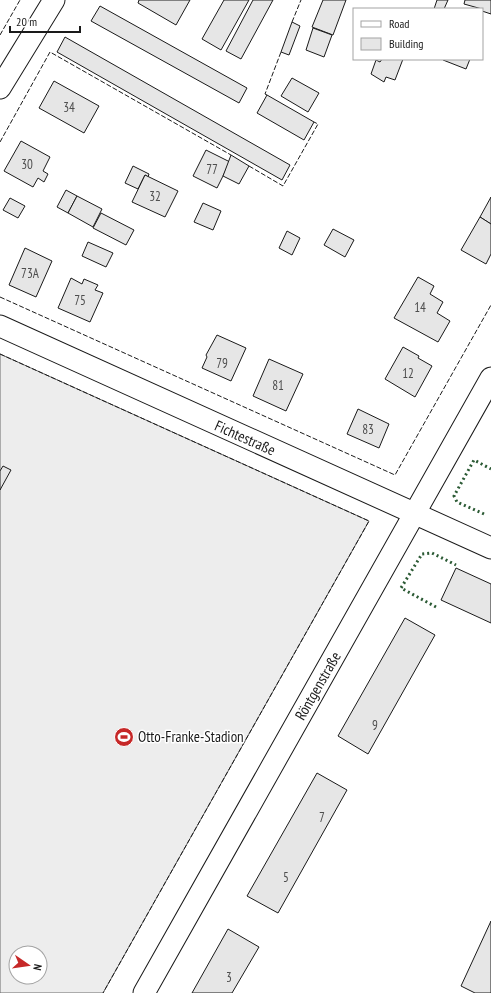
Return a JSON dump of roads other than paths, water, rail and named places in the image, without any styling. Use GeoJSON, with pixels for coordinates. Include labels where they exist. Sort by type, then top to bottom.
{"type":"FeatureCollection","features":[{"type":"Feature","properties":{"kind":"street"},"geometry":{"type":"LineString","coordinates":[[0,88],[54,0]]}},
{"type":"Feature","properties":{"kind":"street","name":"Fichtestraße"},"geometry":{"type":"LineString","coordinates":[[0,326],[491,548]]}},
{"type":"Feature","properties":{"kind":"street","name":"Röntgenstraße"},"geometry":{"type":"LineString","coordinates":[[144,993],[491,378]]}},
{"type":"Feature","properties":{"kind":"place","name":"Otto-Franke-Stadion"},"geometry":{"type":"Point","coordinates":[124,737]}}]}
